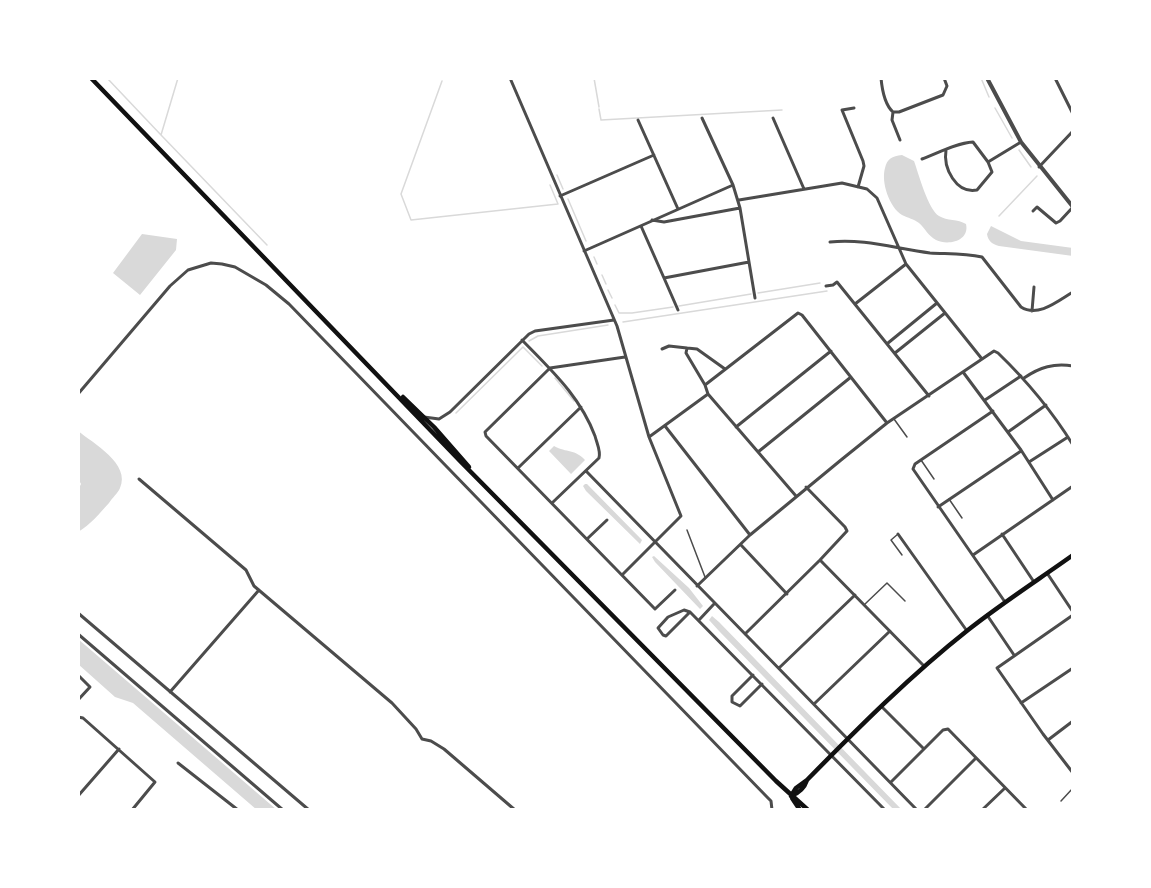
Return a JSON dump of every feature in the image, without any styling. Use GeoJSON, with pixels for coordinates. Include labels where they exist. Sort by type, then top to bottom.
{"type":"FeatureCollection","features":[{"type":"Feature","properties":{"kind":"main road"},"geometry":{"type":"LineString","coordinates":[[91,78],[333,324],[406,405],[791,796],[808,810]]}},
{"type":"Feature","properties":{"kind":"main road"},"geometry":{"type":"LineString","coordinates":[[394,390],[424,417],[475,474]]}},
{"type":"Feature","properties":{"kind":"main road"},"geometry":{"type":"LineString","coordinates":[[791,796],[796,788],[807,780],[882,706],[967,631],[1073,555]]}},
{"type":"Feature","properties":{"kind":"main road"},"geometry":{"type":"LineString","coordinates":[[791,796],[800,810]]}},
{"type":"Feature","properties":{"kind":"street"},"geometry":{"type":"LineString","coordinates":[[510,78],[614,320],[649,436],[681,516],[622,575]]}},
{"type":"Feature","properties":{"kind":"street"},"geometry":{"type":"LineString","coordinates":[[881,78],[889,108],[893,112],[899,112],[943,95],[947,86],[944,78]]}},
{"type":"Feature","properties":{"kind":"street"},"geometry":{"type":"LineString","coordinates":[[987,78],[1021,142],[1073,207],[1060,222],[1056,223],[1037,207],[1033,211]]}},
{"type":"Feature","properties":{"kind":"street"},"geometry":{"type":"LineString","coordinates":[[1055,78],[1073,114]]}},
{"type":"Feature","properties":{"kind":"street"},"geometry":{"type":"LineString","coordinates":[[854,108],[843,110],[864,166],[858,187]]}},
{"type":"Feature","properties":{"kind":"street"},"geometry":{"type":"LineString","coordinates":[[893,112],[892,120],[900,140]]}},
{"type":"Feature","properties":{"kind":"street"},"geometry":{"type":"LineString","coordinates":[[702,117],[739,200],[755,298]]}},
{"type":"Feature","properties":{"kind":"street"},"geometry":{"type":"LineString","coordinates":[[773,118],[804,189]]}},
{"type":"Feature","properties":{"kind":"street"},"geometry":{"type":"LineString","coordinates":[[638,120],[678,210]]}},
{"type":"Feature","properties":{"kind":"street"},"geometry":{"type":"LineString","coordinates":[[1039,167],[1073,131]]}},
{"type":"Feature","properties":{"kind":"street"},"geometry":{"type":"LineString","coordinates":[[922,159],[946,150],[973,142],[992,168],[990,176],[977,190],[967,190],[956,186],[946,159],[946,150]]}},
{"type":"Feature","properties":{"kind":"street"},"geometry":{"type":"LineString","coordinates":[[988,162],[1021,142]]}},
{"type":"Feature","properties":{"kind":"street"},"geometry":{"type":"LineString","coordinates":[[560,196],[654,155]]}},
{"type":"Feature","properties":{"kind":"street"},"geometry":{"type":"LineString","coordinates":[[739,200],[843,183],[867,189],[877,198],[906,264],[982,359]]}},
{"type":"Feature","properties":{"kind":"street"},"geometry":{"type":"LineString","coordinates":[[584,251],[733,185]]}},
{"type":"Feature","properties":{"kind":"street"},"geometry":{"type":"LineString","coordinates":[[652,220],[664,222],[740,208]]}},
{"type":"Feature","properties":{"kind":"street"},"geometry":{"type":"LineString","coordinates":[[641,226],[678,310]]}},
{"type":"Feature","properties":{"kind":"street"},"geometry":{"type":"LineString","coordinates":[[831,242],[846,240],[898,249],[982,256],[1021,307],[1032,311],[1044,308],[1073,292]]}},
{"type":"Feature","properties":{"kind":"street"},"geometry":{"type":"LineString","coordinates":[[664,278],[749,262]]}},
{"type":"Feature","properties":{"kind":"street"},"geometry":{"type":"LineString","coordinates":[[78,394],[170,286],[188,270],[211,263],[222,264],[245,272],[289,304],[771,801],[772,810]]}},
{"type":"Feature","properties":{"kind":"street"},"geometry":{"type":"LineString","coordinates":[[855,304],[906,264]]}},
{"type":"Feature","properties":{"kind":"street"},"geometry":{"type":"LineString","coordinates":[[826,286],[837,282],[929,396]]}},
{"type":"Feature","properties":{"kind":"street"},"geometry":{"type":"LineString","coordinates":[[1032,311],[1034,287]]}},
{"type":"Feature","properties":{"kind":"street"},"geometry":{"type":"LineString","coordinates":[[887,344],[938,303]]}},
{"type":"Feature","properties":{"kind":"street"},"geometry":{"type":"LineString","coordinates":[[705,385],[798,313],[802,315],[887,423]]}},
{"type":"Feature","properties":{"kind":"street"},"geometry":{"type":"LineString","coordinates":[[895,353],[945,313]]}},
{"type":"Feature","properties":{"kind":"street"},"geometry":{"type":"LineString","coordinates":[[424,417],[439,418],[450,412],[522,340],[535,331],[614,320]]}},
{"type":"Feature","properties":{"kind":"street"},"geometry":{"type":"LineString","coordinates":[[522,340],[565,384],[581,407],[600,452],[598,458],[586,471],[552,503]]}},
{"type":"Feature","properties":{"kind":"street"},"geometry":{"type":"LineString","coordinates":[[662,350],[669,346],[697,349],[725,369]]}},
{"type":"Feature","properties":{"kind":"street"},"geometry":{"type":"LineString","coordinates":[[687,348],[686,353],[708,394],[796,496]]}},
{"type":"Feature","properties":{"kind":"street"},"geometry":{"type":"LineString","coordinates":[[736,427],[831,351]]}},
{"type":"Feature","properties":{"kind":"street"},"geometry":{"type":"LineString","coordinates":[[697,586],[750,535],[806,487],[887,423],[994,351],[1022,377],[1046,405],[1073,445]]}},
{"type":"Feature","properties":{"kind":"street"},"geometry":{"type":"LineString","coordinates":[[625,357],[549,368],[485,432],[486,436],[654,609],[675,590]]}},
{"type":"Feature","properties":{"kind":"street"},"geometry":{"type":"LineString","coordinates":[[985,400],[1022,377],[1042,368],[1056,365],[1073,366]]}},
{"type":"Feature","properties":{"kind":"street"},"geometry":{"type":"LineString","coordinates":[[963,372],[1021,450],[1053,500]]}},
{"type":"Feature","properties":{"kind":"street"},"geometry":{"type":"LineString","coordinates":[[758,452],[851,377]]}},
{"type":"Feature","properties":{"kind":"street"},"geometry":{"type":"LineString","coordinates":[[649,436],[708,394]]}},
{"type":"Feature","properties":{"kind":"street"},"geometry":{"type":"LineString","coordinates":[[1008,432],[1046,405]]}},
{"type":"Feature","properties":{"kind":"street"},"geometry":{"type":"LineString","coordinates":[[518,468],[581,407]]}},
{"type":"Feature","properties":{"kind":"street"},"geometry":{"type":"LineString","coordinates":[[993,411],[921,460],[913,467],[913,471],[1005,602]]}},
{"type":"Feature","properties":{"kind":"street"},"geometry":{"type":"LineString","coordinates":[[665,426],[750,535]]}},
{"type":"Feature","properties":{"kind":"street"},"geometry":{"type":"LineString","coordinates":[[1029,462],[1068,437]]}},
{"type":"Feature","properties":{"kind":"street"},"geometry":{"type":"LineString","coordinates":[[938,507],[1021,450]]}},
{"type":"Feature","properties":{"kind":"street"},"geometry":{"type":"LineString","coordinates":[[586,471],[917,810]]}},
{"type":"Feature","properties":{"kind":"street"},"geometry":{"type":"LineString","coordinates":[[139,479],[246,570],[254,586],[392,703],[422,739],[431,741],[444,749],[515,810]]}},
{"type":"Feature","properties":{"kind":"street"},"geometry":{"type":"LineString","coordinates":[[973,555],[1073,486]]}},
{"type":"Feature","properties":{"kind":"street"},"geometry":{"type":"LineString","coordinates":[[745,634],[845,535],[845,527],[806,487]]}},
{"type":"Feature","properties":{"kind":"street"},"geometry":{"type":"LineString","coordinates":[[587,539],[607,520]]}},
{"type":"Feature","properties":{"kind":"street"},"geometry":{"type":"LineString","coordinates":[[898,534],[967,631]]}},
{"type":"Feature","properties":{"kind":"street"},"geometry":{"type":"LineString","coordinates":[[1002,534],[1034,582]]}},
{"type":"Feature","properties":{"kind":"street"},"geometry":{"type":"LineString","coordinates":[[741,545],[787,594]]}},
{"type":"Feature","properties":{"kind":"street"},"geometry":{"type":"LineString","coordinates":[[820,560],[925,667]]}},
{"type":"Feature","properties":{"kind":"street"},"geometry":{"type":"LineString","coordinates":[[1047,573],[1073,614],[997,668],[1073,773]]}},
{"type":"Feature","properties":{"kind":"street"},"geometry":{"type":"LineString","coordinates":[[170,692],[259,590]]}},
{"type":"Feature","properties":{"kind":"street"},"geometry":{"type":"LineString","coordinates":[[779,668],[855,596]]}},
{"type":"Feature","properties":{"kind":"street"},"geometry":{"type":"LineString","coordinates":[[699,620],[714,604]]}},
{"type":"Feature","properties":{"kind":"street"},"geometry":{"type":"LineString","coordinates":[[690,612],[666,636],[658,628],[664,619],[674,613],[684,610],[690,612],[833,754],[885,810]]}},
{"type":"Feature","properties":{"kind":"street"},"geometry":{"type":"LineString","coordinates":[[78,613],[309,810]]}},
{"type":"Feature","properties":{"kind":"street"},"geometry":{"type":"LineString","coordinates":[[987,615],[1014,655]]}},
{"type":"Feature","properties":{"kind":"street"},"geometry":{"type":"LineString","coordinates":[[814,704],[890,631]]}},
{"type":"Feature","properties":{"kind":"street"},"geometry":{"type":"LineString","coordinates":[[78,634],[283,810]]}},
{"type":"Feature","properties":{"kind":"street"},"geometry":{"type":"LineString","coordinates":[[1021,703],[1073,668]]}},
{"type":"Feature","properties":{"kind":"street"},"geometry":{"type":"LineString","coordinates":[[78,675],[90,687],[78,700]]}},
{"type":"Feature","properties":{"kind":"street"},"geometry":{"type":"LineString","coordinates":[[753,675],[732,696],[732,702],[740,706],[763,684]]}},
{"type":"Feature","properties":{"kind":"street"},"geometry":{"type":"LineString","coordinates":[[882,706],[924,748]]}},
{"type":"Feature","properties":{"kind":"street"},"geometry":{"type":"LineString","coordinates":[[78,717],[83,718],[155,782],[132,810]]}},
{"type":"Feature","properties":{"kind":"street"},"geometry":{"type":"LineString","coordinates":[[1047,740],[1073,722]]}},
{"type":"Feature","properties":{"kind":"street"},"geometry":{"type":"LineString","coordinates":[[891,782],[943,730],[948,729],[1027,810]]}},
{"type":"Feature","properties":{"kind":"street"},"geometry":{"type":"LineString","coordinates":[[78,796],[118,749]]}},
{"type":"Feature","properties":{"kind":"street"},"geometry":{"type":"LineString","coordinates":[[924,810],[976,758]]}},
{"type":"Feature","properties":{"kind":"street"},"geometry":{"type":"LineString","coordinates":[[178,763],[238,810]]}},
{"type":"Feature","properties":{"kind":"street"},"geometry":{"type":"LineString","coordinates":[[982,810],[1005,788]]}},
{"type":"Feature","properties":{"kind":"lane"},"geometry":{"type":"LineString","coordinates":[[894,419],[907,437]]}},
{"type":"Feature","properties":{"kind":"lane"},"geometry":{"type":"LineString","coordinates":[[921,460],[934,479]]}},
{"type":"Feature","properties":{"kind":"lane"},"geometry":{"type":"LineString","coordinates":[[949,499],[962,518]]}},
{"type":"Feature","properties":{"kind":"lane"},"geometry":{"type":"LineString","coordinates":[[687,530],[706,578]]}},
{"type":"Feature","properties":{"kind":"lane"},"geometry":{"type":"LineString","coordinates":[[898,534],[891,540],[902,555]]}},
{"type":"Feature","properties":{"kind":"lane"},"geometry":{"type":"LineString","coordinates":[[864,605],[886,583],[905,601]]}},
{"type":"Feature","properties":{"kind":"lane"},"geometry":{"type":"LineString","coordinates":[[1061,801],[1073,788]]}},
{"type":"Feature","properties":{"kind":"shaded area"},"geometry":{"type":"Polygon","coordinates":[[[902,155],[914,161],[924,191],[935,212],[942,218],[966,224],[965,235],[957,241],[936,240],[919,223],[902,215],[893,206],[885,187],[885,168],[890,158],[902,155]]]}},
{"type":"Feature","properties":{"kind":"shaded area"},"geometry":{"type":"Polygon","coordinates":[[[991,226],[1021,241],[1073,248],[1073,256],[997,245],[991,242],[987,234],[991,226]]]}},
{"type":"Feature","properties":{"kind":"shaded area"},"geometry":{"type":"Polygon","coordinates":[[[142,234],[177,239],[176,250],[140,295],[113,273],[142,234]]]}},
{"type":"Feature","properties":{"kind":"shaded area"},"geometry":{"type":"Polygon","coordinates":[[[78,431],[109,455],[116,463],[122,479],[119,490],[109,503],[78,532],[78,490],[81,484],[78,478],[78,431]]]}},
{"type":"Feature","properties":{"kind":"shaded area"},"geometry":{"type":"Polygon","coordinates":[[[554,446],[578,454],[585,460],[571,474],[549,451],[554,446]]]}},
{"type":"Feature","properties":{"kind":"shaded area"},"geometry":{"type":"Polygon","coordinates":[[[585,484],[642,540],[640,544],[586,491],[583,486],[585,484]]]}},
{"type":"Feature","properties":{"kind":"shaded area"},"geometry":{"type":"Polygon","coordinates":[[[654,556],[689,588],[703,606],[700,609],[655,562],[652,557],[654,556]]]}},
{"type":"Feature","properties":{"kind":"shaded area"},"geometry":{"type":"Polygon","coordinates":[[[712,616],[902,810],[894,810],[719,631],[709,620],[712,616]]]}},
{"type":"Feature","properties":{"kind":"shaded area"},"geometry":{"type":"Polygon","coordinates":[[[78,639],[277,810],[257,810],[133,703],[115,697],[78,664],[78,639]]]}},
{"type":"Feature","properties":{"kind":"waterway"},"geometry":{"type":"LineString","coordinates":[[107,78],[161,135],[178,78]]}},
{"type":"Feature","properties":{"kind":"waterway"},"geometry":{"type":"LineString","coordinates":[[594,78],[599,107]]}},
{"type":"Feature","properties":{"kind":"waterway"},"geometry":{"type":"LineString","coordinates":[[981,78],[989,97]]}},
{"type":"Feature","properties":{"kind":"waterway"},"geometry":{"type":"LineString","coordinates":[[442,81],[401,194],[411,220],[558,204],[550,185]]}},
{"type":"Feature","properties":{"kind":"waterway"},"geometry":{"type":"LineString","coordinates":[[995,108],[1012,138]]}},
{"type":"Feature","properties":{"kind":"waterway"},"geometry":{"type":"LineString","coordinates":[[599,109],[601,120],[782,110]]}},
{"type":"Feature","properties":{"kind":"waterway"},"geometry":{"type":"LineString","coordinates":[[161,135],[267,245]]}},
{"type":"Feature","properties":{"kind":"waterway"},"geometry":{"type":"LineString","coordinates":[[1019,150],[1031,167]]}},
{"type":"Feature","properties":{"kind":"waterway"},"geometry":{"type":"LineString","coordinates":[[557,175],[563,189]]}},
{"type":"Feature","properties":{"kind":"waterway"},"geometry":{"type":"LineString","coordinates":[[999,216],[1037,176]]}},
{"type":"Feature","properties":{"kind":"waterway"},"geometry":{"type":"LineString","coordinates":[[568,199],[586,241]]}},
{"type":"Feature","properties":{"kind":"waterway"},"geometry":{"type":"LineString","coordinates":[[594,257],[597,264]]}},
{"type":"Feature","properties":{"kind":"waterway"},"geometry":{"type":"LineString","coordinates":[[602,275],[606,284]]}},
{"type":"Feature","properties":{"kind":"waterway"},"geometry":{"type":"LineString","coordinates":[[758,293],[820,283]]}},
{"type":"Feature","properties":{"kind":"waterway"},"geometry":{"type":"LineString","coordinates":[[608,290],[612,298]]}},
{"type":"Feature","properties":{"kind":"waterway"},"geometry":{"type":"LineString","coordinates":[[623,322],[827,291]]}},
{"type":"Feature","properties":{"kind":"waterway"},"geometry":{"type":"LineString","coordinates":[[679,306],[751,294]]}},
{"type":"Feature","properties":{"kind":"waterway"},"geometry":{"type":"LineString","coordinates":[[615,305],[619,313],[673,307]]}},
{"type":"Feature","properties":{"kind":"waterway"},"geometry":{"type":"LineString","coordinates":[[529,341],[538,336],[608,325]]}},
{"type":"Feature","properties":{"kind":"waterway"},"geometry":{"type":"LineString","coordinates":[[456,413],[523,347],[542,366]]}},
{"type":"Feature","properties":{"kind":"waterway"},"geometry":{"type":"LineString","coordinates":[[555,378],[574,401]]}}]}
